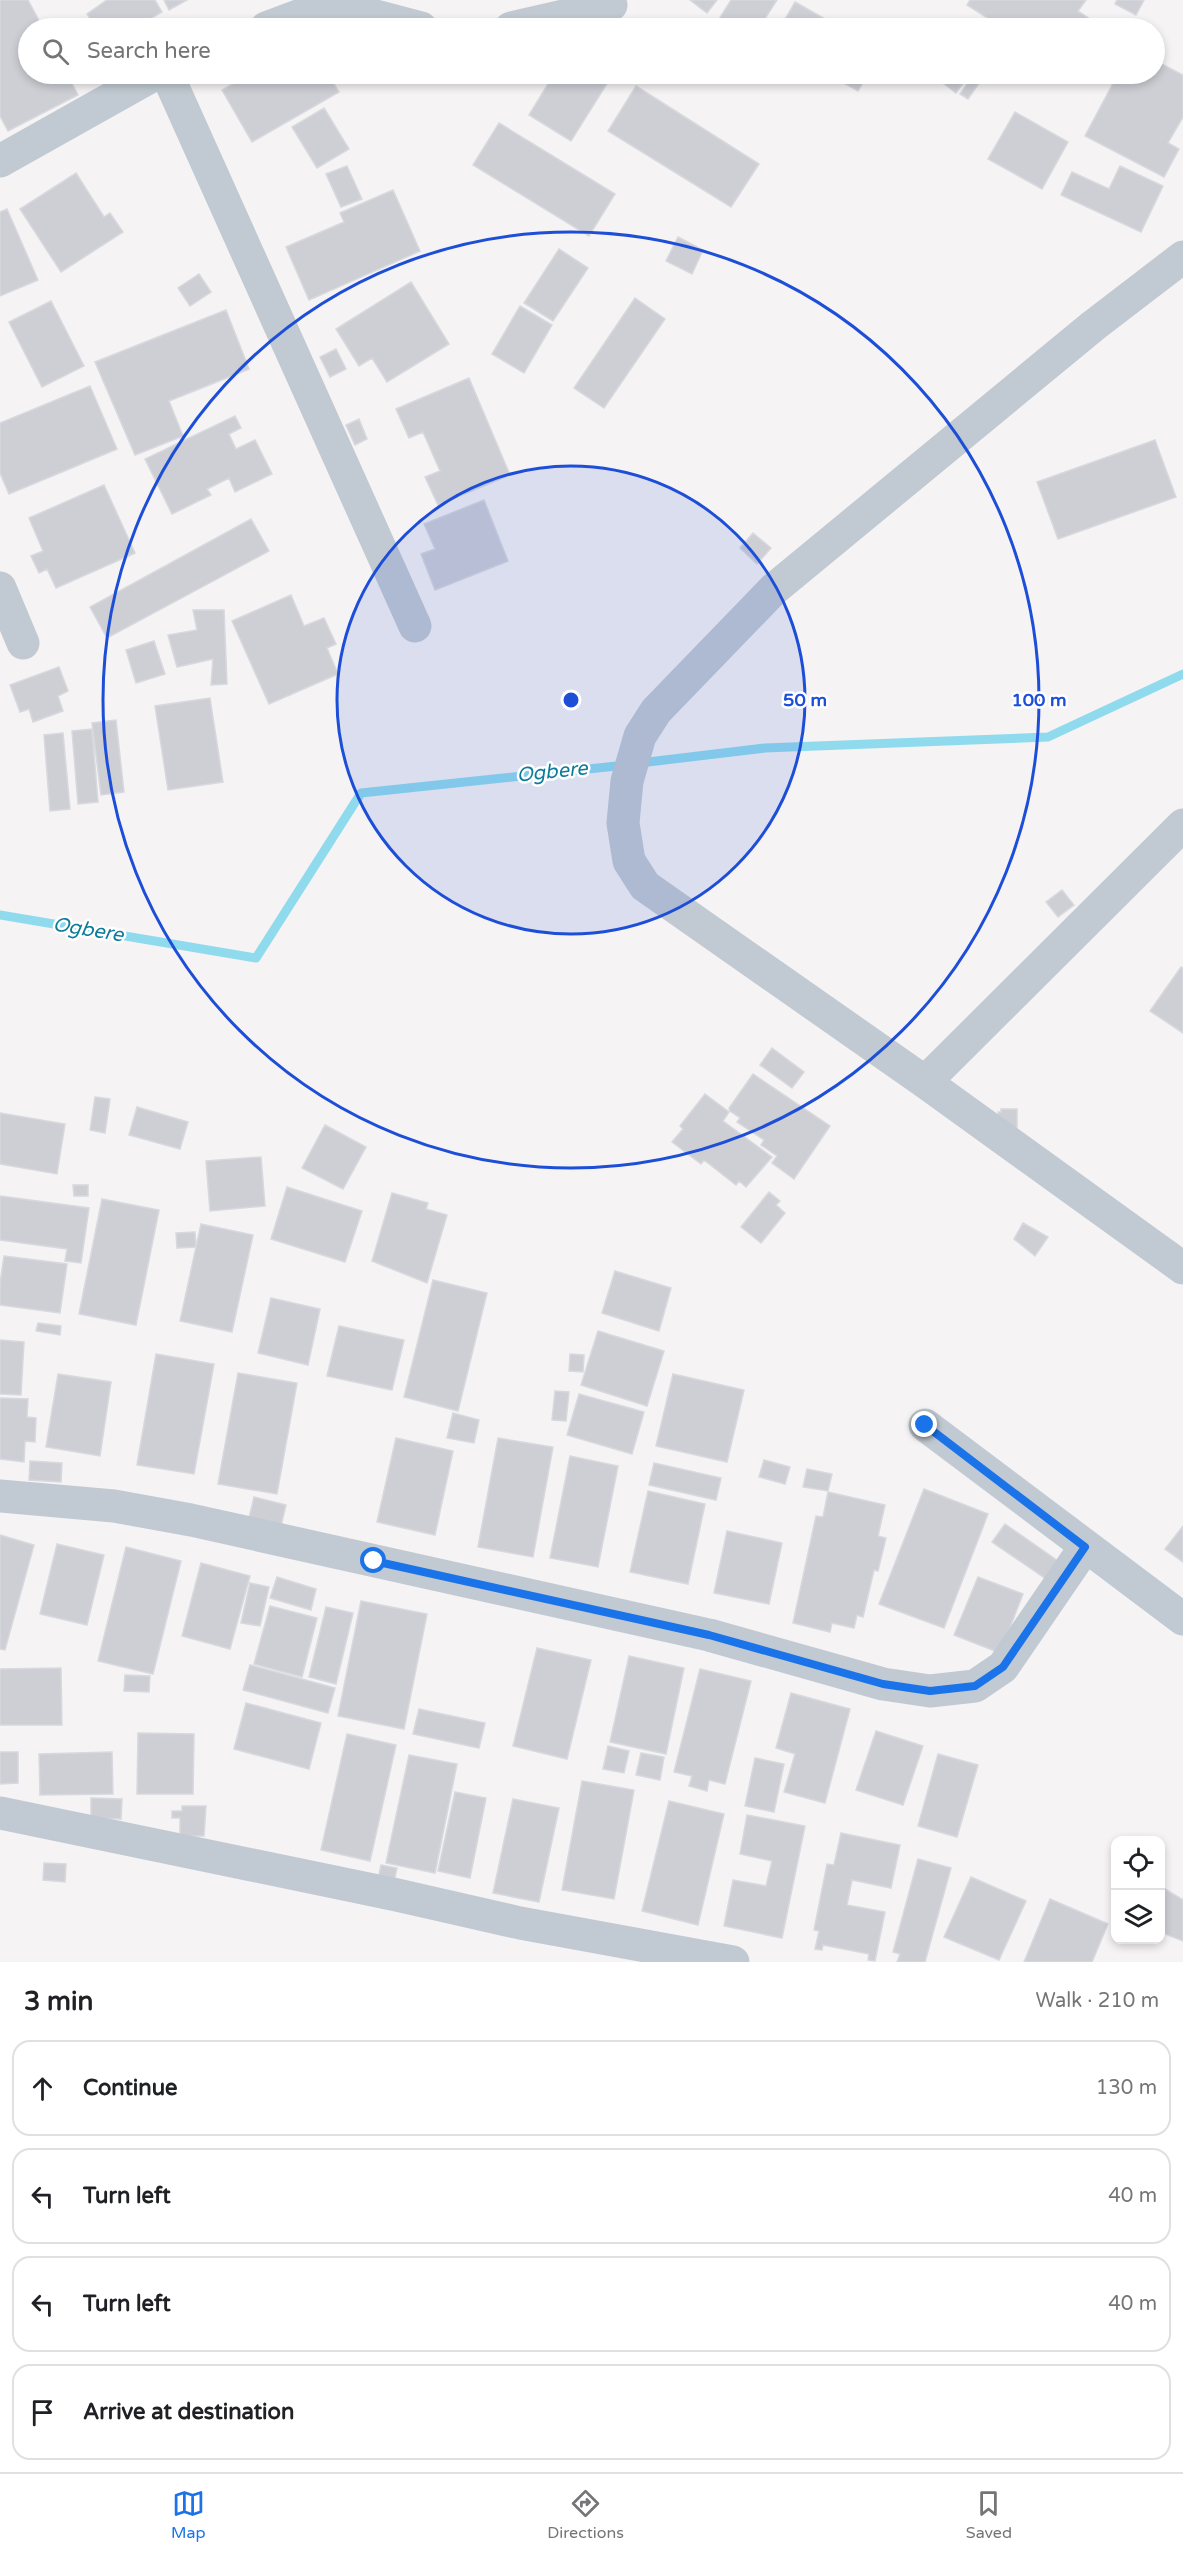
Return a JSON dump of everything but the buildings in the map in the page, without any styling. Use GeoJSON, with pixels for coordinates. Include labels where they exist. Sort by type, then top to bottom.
{"type":"FeatureCollection","features":[{"type":"Feature","properties":{"kind":"street"},"geometry":{"type":"LineString","coordinates":[[291,18],[330,2],[386,18]]}},
{"type":"Feature","properties":{"kind":"street"},"geometry":{"type":"LineString","coordinates":[[554,18],[610,5]]}},
{"type":"Feature","properties":{"kind":"street"},"geometry":{"type":"LineString","coordinates":[[0,161],[137,84]]}},
{"type":"Feature","properties":{"kind":"street"},"geometry":{"type":"LineString","coordinates":[[171,84],[415,626]]}},
{"type":"Feature","properties":{"kind":"street"},"geometry":{"type":"LineString","coordinates":[[1183,257],[1093,326],[774,589],[656,711],[640,736],[627,782],[623,823],[629,861],[645,886],[925,1082],[1183,1268]]}},
{"type":"Feature","properties":{"kind":"street"},"geometry":{"type":"LineString","coordinates":[[0,588],[23,643]]}},
{"type":"Feature","properties":{"kind":"street"},"geometry":{"type":"LineString","coordinates":[[925,1082],[1183,825]]}},
{"type":"Feature","properties":{"kind":"street"},"geometry":{"type":"LineString","coordinates":[[925,1425],[1183,1619]]}},
{"type":"Feature","properties":{"kind":"street"},"geometry":{"type":"LineString","coordinates":[[0,1496],[114,1506],[191,1520],[709,1635],[883,1684],[930,1691],[975,1686],[1003,1667],[1085,1547]]}},
{"type":"Feature","properties":{"kind":"street"},"geometry":{"type":"LineString","coordinates":[[0,1813],[397,1895],[520,1923],[732,1962]]}},
{"type":"Feature","properties":{"kind":"waterway","name":"Ogbere"},"geometry":{"type":"LineString","coordinates":[[640,763],[765,748],[1048,737],[1183,674]]}},
{"type":"Feature","properties":{"kind":"waterway","name":"Ogbere"},"geometry":{"type":"LineString","coordinates":[[0,915],[256,958],[361,793],[626,765]]}},
{"type":"Feature","properties":{"kind":"route"},"geometry":{"type":"LineString","coordinates":[[374,1561],[709,1635],[883,1684],[930,1691],[975,1686],[1003,1667],[1085,1547],[925,1425]]}}]}
